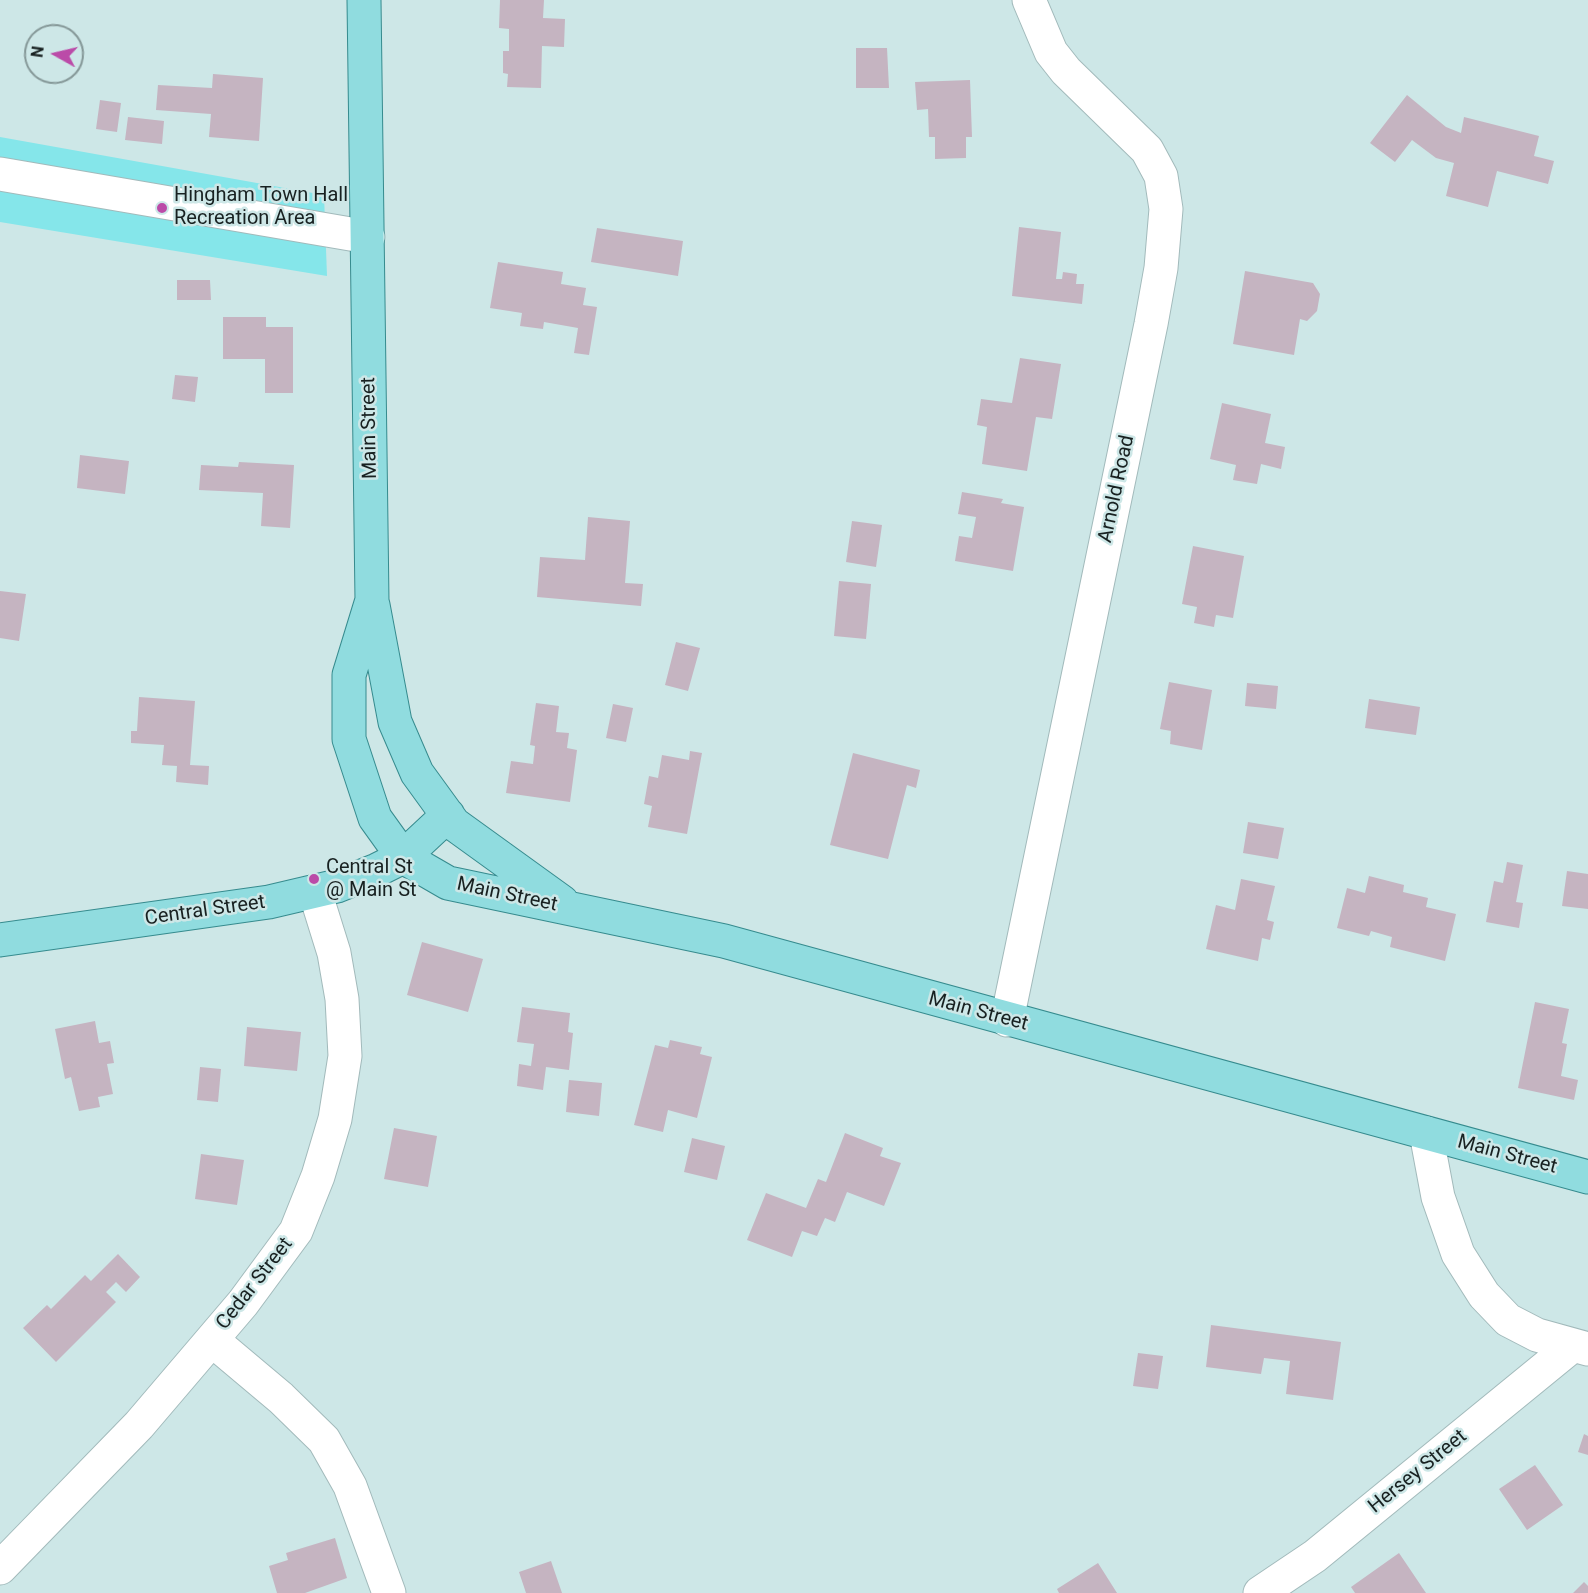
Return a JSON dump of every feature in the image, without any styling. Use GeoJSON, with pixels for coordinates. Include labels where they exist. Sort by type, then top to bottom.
{"type":"FeatureCollection","features":[{"type":"Feature","properties":{"kind":"main road","name":"Main Street"},"geometry":{"type":"LineString","coordinates":[[364,0],[372,600],[349,675],[349,739],[375,818],[403,857],[448,883],[724,941],[1588,1177]]}},
{"type":"Feature","properties":{"kind":"main road"},"geometry":{"type":"LineString","coordinates":[[372,600],[395,722],[417,773],[448,815],[494,855],[568,907]]}},
{"type":"Feature","properties":{"kind":"main road","name":"Central Street"},"geometry":{"type":"LineString","coordinates":[[0,940],[269,902],[315,892],[377,870],[403,857],[448,815]]}},
{"type":"Feature","properties":{"kind":"street","name":"Arnold Road"},"geometry":{"type":"LineString","coordinates":[[1007,1020],[1151,324],[1161,268],[1166,209],[1161,176],[1148,150],[1066,70],[1051,52],[1029,0]]}},
{"type":"Feature","properties":{"kind":"street"},"geometry":{"type":"LineString","coordinates":[[0,174],[368,237]]}},
{"type":"Feature","properties":{"kind":"street","name":"Cedar Street"},"geometry":{"type":"LineString","coordinates":[[0,1568],[138,1425],[272,1267],[296,1232],[318,1176],[335,1119],[345,1056],[342,999],[334,953],[315,892]]}},
{"type":"Feature","properties":{"kind":"street","name":"Main Street"},"geometry":{"type":"LineString","coordinates":[[1426,1132],[1438,1197],[1458,1254],[1484,1295],[1508,1320],[1537,1335],[1580,1347]]}},
{"type":"Feature","properties":{"kind":"street"},"geometry":{"type":"LineString","coordinates":[[212,1340],[281,1398],[324,1440],[350,1486],[389,1593]]}},
{"type":"Feature","properties":{"kind":"street","name":"Hersey Street"},"geometry":{"type":"LineString","coordinates":[[1260,1593],[1315,1556],[1580,1347]]}},
{"type":"Feature","properties":{"kind":"shaded area","name":"Hingham Town Hall Recreation Area"},"geometry":{"type":"Polygon","coordinates":[[[0,137],[324,195],[327,276],[0,222],[0,137]]]}},
{"type":"Feature","properties":{"kind":"building"},"geometry":{"type":"Polygon","coordinates":[[[500,0],[544,0],[543,18],[565,19],[564,47],[542,46],[541,88],[507,87],[508,74],[503,73],[503,51],[509,51],[509,29],[499,28],[500,0]]]}},
{"type":"Feature","properties":{"kind":"building"},"geometry":{"type":"Polygon","coordinates":[[[856,48],[887,48],[889,88],[856,88],[856,48]]]}},
{"type":"Feature","properties":{"kind":"building"},"geometry":{"type":"Polygon","coordinates":[[[213,74],[263,78],[259,141],[209,137],[211,114],[156,110],[158,85],[212,88],[213,74]]]}},
{"type":"Feature","properties":{"kind":"building"},"geometry":{"type":"Polygon","coordinates":[[[970,80],[972,137],[966,137],[966,158],[935,159],[935,137],[929,137],[928,109],[917,110],[915,82],[970,80]]]}},
{"type":"Feature","properties":{"kind":"building"},"geometry":{"type":"Polygon","coordinates":[[[1407,95],[1446,127],[1461,133],[1464,117],[1539,136],[1534,156],[1554,161],[1548,184],[1497,171],[1488,207],[1446,196],[1454,163],[1436,158],[1412,140],[1395,162],[1370,143],[1407,95]]]}},
{"type":"Feature","properties":{"kind":"building"},"geometry":{"type":"Polygon","coordinates":[[[100,100],[121,103],[117,132],[96,129],[100,100]]]}},
{"type":"Feature","properties":{"kind":"building"},"geometry":{"type":"Polygon","coordinates":[[[128,117],[164,121],[162,144],[125,140],[128,117]]]}},
{"type":"Feature","properties":{"kind":"building"},"geometry":{"type":"Polygon","coordinates":[[[1019,227],[1061,232],[1056,279],[1062,279],[1063,272],[1077,274],[1076,284],[1084,284],[1082,304],[1012,296],[1019,227]]]}},
{"type":"Feature","properties":{"kind":"building"},"geometry":{"type":"Polygon","coordinates":[[[597,228],[683,241],[678,276],[591,262],[597,228]]]}},
{"type":"Feature","properties":{"kind":"building"},"geometry":{"type":"Polygon","coordinates":[[[498,262],[563,272],[561,284],[586,288],[583,305],[597,307],[589,355],[574,353],[578,328],[544,322],[543,329],[520,326],[522,313],[490,308],[498,262]]]}},
{"type":"Feature","properties":{"kind":"building"},"geometry":{"type":"Polygon","coordinates":[[[1245,271],[1313,283],[1320,294],[1317,311],[1307,321],[1300,319],[1294,355],[1233,344],[1245,271]]]}},
{"type":"Feature","properties":{"kind":"building"},"geometry":{"type":"Polygon","coordinates":[[[177,280],[210,280],[211,300],[177,300],[177,280]]]}},
{"type":"Feature","properties":{"kind":"building"},"geometry":{"type":"Polygon","coordinates":[[[223,317],[266,317],[266,327],[293,327],[293,393],[265,393],[265,359],[223,359],[223,317]]]}},
{"type":"Feature","properties":{"kind":"building"},"geometry":{"type":"Polygon","coordinates":[[[1020,358],[1061,364],[1052,419],[1036,417],[1027,471],[982,464],[987,427],[977,425],[981,399],[1012,403],[1020,358]]]}},
{"type":"Feature","properties":{"kind":"building"},"geometry":{"type":"Polygon","coordinates":[[[175,375],[198,377],[195,402],[172,399],[175,375]]]}},
{"type":"Feature","properties":{"kind":"building"},"geometry":{"type":"Polygon","coordinates":[[[1222,403],[1271,414],[1265,443],[1285,447],[1281,469],[1261,464],[1257,484],[1233,480],[1236,465],[1210,459],[1222,403]]]}},
{"type":"Feature","properties":{"kind":"building"},"geometry":{"type":"Polygon","coordinates":[[[80,455],[129,461],[125,494],[77,488],[80,455]]]}},
{"type":"Feature","properties":{"kind":"building"},"geometry":{"type":"Polygon","coordinates":[[[239,462],[294,465],[290,528],[261,526],[263,493],[199,490],[201,465],[238,467],[239,462]]]}},
{"type":"Feature","properties":{"kind":"building"},"geometry":{"type":"Polygon","coordinates":[[[962,492],[1003,499],[1001,503],[1024,507],[1013,571],[955,561],[959,536],[972,538],[976,517],[958,514],[962,492]]]}},
{"type":"Feature","properties":{"kind":"building"},"geometry":{"type":"Polygon","coordinates":[[[588,517],[630,521],[625,583],[643,584],[641,606],[537,597],[540,557],[585,560],[588,517]]]}},
{"type":"Feature","properties":{"kind":"building"},"geometry":{"type":"Polygon","coordinates":[[[852,521],[882,525],[876,567],[846,562],[852,521]]]}},
{"type":"Feature","properties":{"kind":"building"},"geometry":{"type":"Polygon","coordinates":[[[1193,546],[1244,556],[1233,618],[1216,615],[1214,627],[1194,623],[1197,607],[1182,604],[1193,546]]]}},
{"type":"Feature","properties":{"kind":"building"},"geometry":{"type":"Polygon","coordinates":[[[839,581],[871,584],[866,639],[834,636],[839,581]]]}},
{"type":"Feature","properties":{"kind":"building"},"geometry":{"type":"Polygon","coordinates":[[[0,591],[26,594],[19,641],[0,638],[0,591]]]}},
{"type":"Feature","properties":{"kind":"building"},"geometry":{"type":"Polygon","coordinates":[[[676,642],[700,648],[688,691],[665,685],[676,642]]]}},
{"type":"Feature","properties":{"kind":"building"},"geometry":{"type":"Polygon","coordinates":[[[1169,682],[1212,690],[1202,750],[1170,744],[1171,731],[1160,729],[1169,682]]]}},
{"type":"Feature","properties":{"kind":"building"},"geometry":{"type":"Polygon","coordinates":[[[1247,683],[1278,686],[1276,709],[1245,706],[1247,683]]]}},
{"type":"Feature","properties":{"kind":"building"},"geometry":{"type":"Polygon","coordinates":[[[139,697],[195,701],[190,765],[209,766],[208,785],[176,782],[177,766],[162,765],[164,745],[131,743],[131,731],[137,731],[139,697]]]}},
{"type":"Feature","properties":{"kind":"building"},"geometry":{"type":"Polygon","coordinates":[[[1369,699],[1420,707],[1416,735],[1365,728],[1369,699]]]}},
{"type":"Feature","properties":{"kind":"building"},"geometry":{"type":"Polygon","coordinates":[[[536,703],[559,706],[556,732],[569,733],[567,748],[577,750],[570,802],[506,793],[511,761],[533,764],[535,746],[530,745],[536,703]]]}},
{"type":"Feature","properties":{"kind":"building"},"geometry":{"type":"Polygon","coordinates":[[[613,704],[633,708],[626,742],[606,738],[613,704]]]}},
{"type":"Feature","properties":{"kind":"building"},"geometry":{"type":"Polygon","coordinates":[[[690,751],[702,753],[687,834],[648,827],[652,806],[644,804],[649,776],[658,778],[662,755],[689,760],[690,751]]]}},
{"type":"Feature","properties":{"kind":"building"},"geometry":{"type":"Polygon","coordinates":[[[853,753],[920,770],[916,788],[907,785],[888,859],[830,845],[853,753]]]}},
{"type":"Feature","properties":{"kind":"building"},"geometry":{"type":"Polygon","coordinates":[[[1248,822],[1284,828],[1278,859],[1243,853],[1248,822]]]}},
{"type":"Feature","properties":{"kind":"building"},"geometry":{"type":"Polygon","coordinates":[[[1507,862],[1523,865],[1516,902],[1523,903],[1519,928],[1486,922],[1494,881],[1503,883],[1507,862]]]}},
{"type":"Feature","properties":{"kind":"building"},"geometry":{"type":"Polygon","coordinates":[[[1567,871],[1588,874],[1588,909],[1562,906],[1567,871]]]}},
{"type":"Feature","properties":{"kind":"building"},"geometry":{"type":"Polygon","coordinates":[[[1369,876],[1404,885],[1403,892],[1428,898],[1426,907],[1456,914],[1445,961],[1390,947],[1392,937],[1371,931],[1369,936],[1337,928],[1347,888],[1365,893],[1369,876]]]}},
{"type":"Feature","properties":{"kind":"building"},"geometry":{"type":"Polygon","coordinates":[[[1241,879],[1275,886],[1267,920],[1274,922],[1270,940],[1262,938],[1258,961],[1206,949],[1216,905],[1235,910],[1241,879]]]}},
{"type":"Feature","properties":{"kind":"building"},"geometry":{"type":"Polygon","coordinates":[[[422,942],[483,959],[468,1012],[407,995],[422,942]]]}},
{"type":"Feature","properties":{"kind":"building"},"geometry":{"type":"Polygon","coordinates":[[[1535,1002],[1569,1009],[1562,1043],[1567,1044],[1561,1076],[1578,1080],[1574,1100],[1518,1088],[1535,1002]]]}},
{"type":"Feature","properties":{"kind":"building"},"geometry":{"type":"Polygon","coordinates":[[[522,1007],[570,1013],[568,1032],[573,1033],[569,1070],[546,1067],[543,1090],[517,1086],[519,1064],[531,1066],[534,1044],[517,1042],[522,1007]]]}},
{"type":"Feature","properties":{"kind":"building"},"geometry":{"type":"Polygon","coordinates":[[[95,1021],[99,1043],[110,1041],[114,1063],[107,1064],[113,1094],[98,1097],[100,1107],[79,1111],[71,1077],[65,1079],[55,1029],[95,1021]]]}},
{"type":"Feature","properties":{"kind":"building"},"geometry":{"type":"Polygon","coordinates":[[[247,1027],[301,1032],[297,1071],[244,1066],[247,1027]]]}},
{"type":"Feature","properties":{"kind":"building"},"geometry":{"type":"Polygon","coordinates":[[[670,1040],[702,1047],[700,1054],[712,1057],[697,1118],[668,1110],[663,1132],[634,1125],[655,1045],[668,1048],[670,1040]]]}},
{"type":"Feature","properties":{"kind":"building"},"geometry":{"type":"Polygon","coordinates":[[[200,1067],[221,1069],[218,1102],[197,1100],[200,1067]]]}},
{"type":"Feature","properties":{"kind":"building"},"geometry":{"type":"Polygon","coordinates":[[[569,1080],[602,1083],[599,1116],[566,1112],[569,1080]]]}},
{"type":"Feature","properties":{"kind":"building"},"geometry":{"type":"Polygon","coordinates":[[[394,1128],[437,1136],[428,1187],[384,1179],[394,1128]]]}},
{"type":"Feature","properties":{"kind":"building"},"geometry":{"type":"Polygon","coordinates":[[[845,1133],[883,1148],[880,1156],[901,1163],[884,1206],[847,1192],[835,1222],[825,1218],[817,1236],[802,1231],[792,1257],[747,1240],[766,1193],[806,1208],[818,1179],[826,1182],[845,1133]]]}},
{"type":"Feature","properties":{"kind":"building"},"geometry":{"type":"Polygon","coordinates":[[[692,1138],[725,1146],[717,1180],[684,1172],[692,1138]]]}},
{"type":"Feature","properties":{"kind":"building"},"geometry":{"type":"Polygon","coordinates":[[[201,1154],[244,1160],[237,1205],[195,1199],[201,1154]]]}},
{"type":"Feature","properties":{"kind":"building"},"geometry":{"type":"Polygon","coordinates":[[[118,1254],[140,1277],[126,1292],[116,1282],[106,1292],[116,1302],[56,1362],[23,1328],[47,1305],[51,1309],[85,1275],[91,1281],[118,1254]]]}},
{"type":"Feature","properties":{"kind":"building"},"geometry":{"type":"Polygon","coordinates":[[[1211,1325],[1341,1342],[1333,1400],[1286,1394],[1290,1361],[1264,1358],[1261,1374],[1206,1367],[1211,1325]]]}},
{"type":"Feature","properties":{"kind":"building"},"geometry":{"type":"Polygon","coordinates":[[[1138,1353],[1163,1356],[1158,1389],[1133,1386],[1138,1353]]]}},
{"type":"Feature","properties":{"kind":"building"},"geometry":{"type":"Polygon","coordinates":[[[1584,1434],[1588,1436],[1588,1455],[1578,1452],[1584,1434]]]}},
{"type":"Feature","properties":{"kind":"building"},"geometry":{"type":"Polygon","coordinates":[[[1535,1465],[1563,1505],[1527,1530],[1499,1489],[1535,1465]]]}},
{"type":"Feature","properties":{"kind":"building"},"geometry":{"type":"Polygon","coordinates":[[[335,1538],[347,1578],[305,1593],[277,1593],[269,1566],[288,1560],[286,1553],[335,1538]]]}},
{"type":"Feature","properties":{"kind":"building"},"geometry":{"type":"Polygon","coordinates":[[[1399,1553],[1426,1593],[1355,1593],[1351,1587],[1399,1553]]]}},
{"type":"Feature","properties":{"kind":"building"},"geometry":{"type":"Polygon","coordinates":[[[551,1561],[562,1593],[526,1593],[519,1572],[551,1561]]]}},
{"type":"Feature","properties":{"kind":"building"},"geometry":{"type":"Polygon","coordinates":[[[1098,1563],[1117,1593],[1059,1593],[1057,1589],[1098,1563]]]}},
{"type":"Feature","properties":{"kind":"building"},"geometry":{"type":"Polygon","coordinates":[[[1584,1582],[1588,1586],[1588,1593],[1573,1593],[1584,1582]]]}},
{"type":"Feature","properties":{"kind":"place","name":"Hingham Town Hall Recreation Area"},"geometry":{"type":"Point","coordinates":[162,208]}},
{"type":"Feature","properties":{"kind":"place","name":"Central St @ Main St"},"geometry":{"type":"Point","coordinates":[314,879]}}]}
